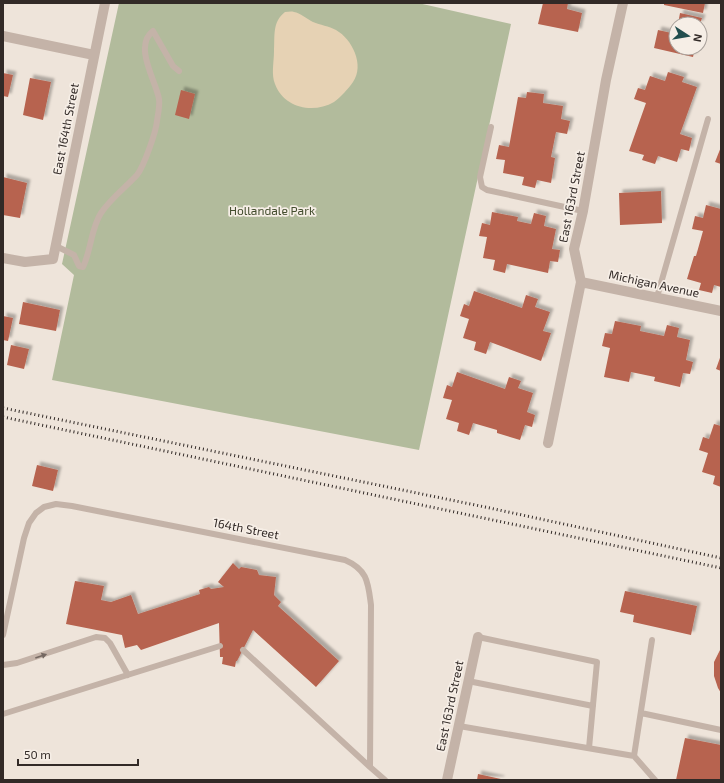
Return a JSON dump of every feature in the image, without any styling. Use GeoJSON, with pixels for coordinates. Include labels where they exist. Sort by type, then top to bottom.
{"type":"FeatureCollection","features":[{"type":"Feature","properties":{"kind":"street","name":"East 164th Street"},"geometry":{"type":"LineString","coordinates":[[3,258],[24,262],[53,259],[105,3]]}},
{"type":"Feature","properties":{"kind":"street","name":"East 163rd Street"},"geometry":{"type":"LineString","coordinates":[[548,443],[581,282],[574,249],[583,211],[606,80],[623,3]]}},
{"type":"Feature","properties":{"kind":"street"},"geometry":{"type":"LineString","coordinates":[[3,36],[94,55]]}},
{"type":"Feature","properties":{"kind":"street","name":"Michigan Avenue"},"geometry":{"type":"LineString","coordinates":[[581,282],[721,311]]}},
{"type":"Feature","properties":{"kind":"street","name":"East 163rd Street"},"geometry":{"type":"LineString","coordinates":[[447,780],[478,637]]}},
{"type":"Feature","properties":{"kind":"lane"},"geometry":{"type":"LineString","coordinates":[[56,246],[74,255],[79,266],[83,268],[101,213],[138,173],[144,161],[157,123],[159,100],[147,63],[144,46],[152,30],[173,66],[179,71]]}},
{"type":"Feature","properties":{"kind":"lane"},"geometry":{"type":"LineString","coordinates":[[657,297],[708,119]]}},
{"type":"Feature","properties":{"kind":"lane"},"geometry":{"type":"LineString","coordinates":[[491,127],[480,177],[482,187],[487,190],[583,211]]}},
{"type":"Feature","properties":{"kind":"lane","name":"164th Street"},"geometry":{"type":"LineString","coordinates":[[3,635],[24,538],[29,522],[36,513],[44,507],[56,504],[345,560],[356,565],[362,571],[369,585],[371,605],[370,767]]}},
{"type":"Feature","properties":{"kind":"lane"},"geometry":{"type":"LineString","coordinates":[[3,665],[18,663],[96,637],[105,638],[110,643],[128,675]]}},
{"type":"Feature","properties":{"kind":"lane"},"geometry":{"type":"LineString","coordinates":[[478,637],[597,662],[589,748]]}},
{"type":"Feature","properties":{"kind":"lane"},"geometry":{"type":"LineString","coordinates":[[634,756],[652,640]]}},
{"type":"Feature","properties":{"kind":"lane"},"geometry":{"type":"LineString","coordinates":[[3,714],[220,646]]}},
{"type":"Feature","properties":{"kind":"lane"},"geometry":{"type":"LineString","coordinates":[[243,650],[385,780]]}},
{"type":"Feature","properties":{"kind":"lane"},"geometry":{"type":"LineString","coordinates":[[468,681],[593,706]]}},
{"type":"Feature","properties":{"kind":"lane"},"geometry":{"type":"LineString","coordinates":[[641,713],[721,730]]}},
{"type":"Feature","properties":{"kind":"lane"},"geometry":{"type":"LineString","coordinates":[[459,726],[634,756],[655,780]]}},
{"type":"Feature","properties":{"kind":"green space","name":"Hollandale Park"},"geometry":{"type":"Polygon","coordinates":[[[119,3],[418,3],[511,24],[419,450],[52,380],[74,275],[62,264],[119,3]]]}},
{"type":"Feature","properties":{"kind":"sand"},"geometry":{"type":"Polygon","coordinates":[[[285,12],[296,13],[313,22],[336,30],[342,34],[352,46],[358,68],[353,82],[342,95],[334,102],[326,106],[308,108],[292,103],[285,99],[275,84],[273,76],[274,35],[278,20],[285,12]]]}},
{"type":"Feature","properties":{"kind":"building"},"geometry":{"type":"Polygon","coordinates":[[[543,3],[568,3],[567,9],[582,13],[578,32],[538,24],[543,3]]]}},
{"type":"Feature","properties":{"kind":"building"},"geometry":{"type":"Polygon","coordinates":[[[664,3],[705,3],[703,13],[664,5],[664,3]]]}},
{"type":"Feature","properties":{"kind":"building"},"geometry":{"type":"Polygon","coordinates":[[[680,13],[693,16],[679,16],[680,13]]]}},
{"type":"Feature","properties":{"kind":"building"},"geometry":{"type":"Polygon","coordinates":[[[658,30],[668,32],[668,51],[654,48],[658,30]]]}},
{"type":"Feature","properties":{"kind":"building"},"geometry":{"type":"Polygon","coordinates":[[[668,72],[684,77],[682,82],[697,87],[680,134],[692,138],[689,151],[681,149],[677,162],[658,156],[655,164],[642,160],[644,155],[629,151],[646,103],[634,99],[638,88],[645,90],[650,76],[665,81],[668,72]]]}},
{"type":"Feature","properties":{"kind":"building"},"geometry":{"type":"Polygon","coordinates":[[[3,73],[13,75],[8,97],[3,96],[3,73]]]}},
{"type":"Feature","properties":{"kind":"building"},"geometry":{"type":"Polygon","coordinates":[[[30,78],[51,82],[43,120],[23,115],[30,78]]]}},
{"type":"Feature","properties":{"kind":"building"},"geometry":{"type":"Polygon","coordinates":[[[181,90],[195,94],[189,119],[175,115],[181,90]]]}},
{"type":"Feature","properties":{"kind":"building"},"geometry":{"type":"Polygon","coordinates":[[[527,92],[544,94],[543,103],[563,106],[561,119],[570,121],[567,134],[556,132],[551,157],[555,158],[551,183],[537,180],[535,188],[522,185],[524,177],[503,173],[505,160],[496,159],[499,145],[509,147],[518,97],[526,98],[527,92]]]}},
{"type":"Feature","properties":{"kind":"building"},"geometry":{"type":"Polygon","coordinates":[[[721,147],[721,164],[715,162],[721,147]]]}},
{"type":"Feature","properties":{"kind":"building"},"geometry":{"type":"Polygon","coordinates":[[[3,177],[27,183],[20,218],[3,215],[3,177]]]}},
{"type":"Feature","properties":{"kind":"building"},"geometry":{"type":"Polygon","coordinates":[[[661,191],[662,223],[620,225],[619,193],[661,191]]]}},
{"type":"Feature","properties":{"kind":"building"},"geometry":{"type":"Polygon","coordinates":[[[706,205],[721,209],[721,287],[714,285],[712,293],[699,290],[701,283],[687,279],[694,256],[696,256],[703,231],[692,229],[695,216],[703,218],[706,205]]]}},
{"type":"Feature","properties":{"kind":"building"},"geometry":{"type":"Polygon","coordinates":[[[492,212],[518,217],[517,221],[531,224],[534,213],[546,216],[544,226],[556,229],[552,249],[560,250],[558,262],[550,261],[548,273],[507,264],[505,273],[493,270],[495,260],[483,258],[487,237],[479,236],[482,223],[490,225],[492,212]]]}},
{"type":"Feature","properties":{"kind":"building"},"geometry":{"type":"Polygon","coordinates":[[[474,291],[522,308],[526,295],[538,299],[535,307],[550,312],[543,331],[551,333],[541,361],[490,342],[486,354],[474,350],[476,342],[463,338],[469,319],[460,316],[464,304],[469,306],[474,291]]]}},
{"type":"Feature","properties":{"kind":"building"},"geometry":{"type":"Polygon","coordinates":[[[23,302],[60,310],[56,331],[19,324],[23,302]]]}},
{"type":"Feature","properties":{"kind":"building"},"geometry":{"type":"Polygon","coordinates":[[[3,316],[13,318],[8,341],[3,340],[3,316]]]}},
{"type":"Feature","properties":{"kind":"building"},"geometry":{"type":"Polygon","coordinates":[[[615,321],[641,326],[640,331],[664,336],[667,325],[679,328],[677,337],[690,340],[686,360],[693,362],[690,374],[683,373],[680,387],[654,381],[655,377],[631,372],[629,382],[604,377],[610,348],[602,346],[605,333],[612,334],[615,321]]]}},
{"type":"Feature","properties":{"kind":"building"},"geometry":{"type":"Polygon","coordinates":[[[11,345],[29,349],[24,369],[7,365],[11,345]]]}},
{"type":"Feature","properties":{"kind":"building"},"geometry":{"type":"Polygon","coordinates":[[[721,355],[721,371],[716,369],[721,355]]]}},
{"type":"Feature","properties":{"kind":"building"},"geometry":{"type":"Polygon","coordinates":[[[457,372],[505,389],[509,377],[521,381],[518,388],[533,393],[527,412],[535,415],[532,427],[525,425],[520,440],[497,433],[497,430],[473,423],[469,435],[457,431],[459,423],[446,419],[452,400],[443,398],[447,385],[452,387],[457,372]]]}},
{"type":"Feature","properties":{"kind":"building"},"geometry":{"type":"Polygon","coordinates":[[[714,424],[721,426],[721,487],[713,484],[715,476],[702,472],[708,453],[699,450],[703,437],[709,439],[714,424]]]}},
{"type":"Feature","properties":{"kind":"building"},"geometry":{"type":"Polygon","coordinates":[[[37,465],[58,470],[53,491],[32,486],[37,465]]]}},
{"type":"Feature","properties":{"kind":"building"},"geometry":{"type":"Polygon","coordinates":[[[233,563],[239,569],[241,567],[257,570],[259,575],[276,577],[274,595],[281,602],[278,606],[339,661],[316,687],[253,630],[236,661],[235,667],[222,664],[223,657],[220,657],[219,623],[141,650],[137,645],[125,648],[122,635],[66,624],[75,581],[104,586],[101,600],[111,602],[131,595],[138,614],[200,594],[199,590],[209,587],[211,589],[224,587],[218,582],[233,563]]]}},
{"type":"Feature","properties":{"kind":"building"},"geometry":{"type":"Polygon","coordinates":[[[625,591],[697,606],[691,635],[633,622],[634,615],[620,612],[625,591]]]}},
{"type":"Feature","properties":{"kind":"building"},"geometry":{"type":"Polygon","coordinates":[[[721,648],[721,693],[714,676],[714,662],[721,648]]]}},
{"type":"Feature","properties":{"kind":"building"},"geometry":{"type":"Polygon","coordinates":[[[685,738],[721,745],[721,780],[676,780],[685,738]]]}},
{"type":"Feature","properties":{"kind":"building"},"geometry":{"type":"Polygon","coordinates":[[[478,774],[501,779],[501,780],[477,780],[478,774]]]}},
{"type":"Feature","properties":{"kind":"railway"},"geometry":{"type":"LineString","coordinates":[[3,408],[485,507],[721,558]]}},
{"type":"Feature","properties":{"kind":"railway"},"geometry":{"type":"LineString","coordinates":[[3,417],[721,568]]}}]}
